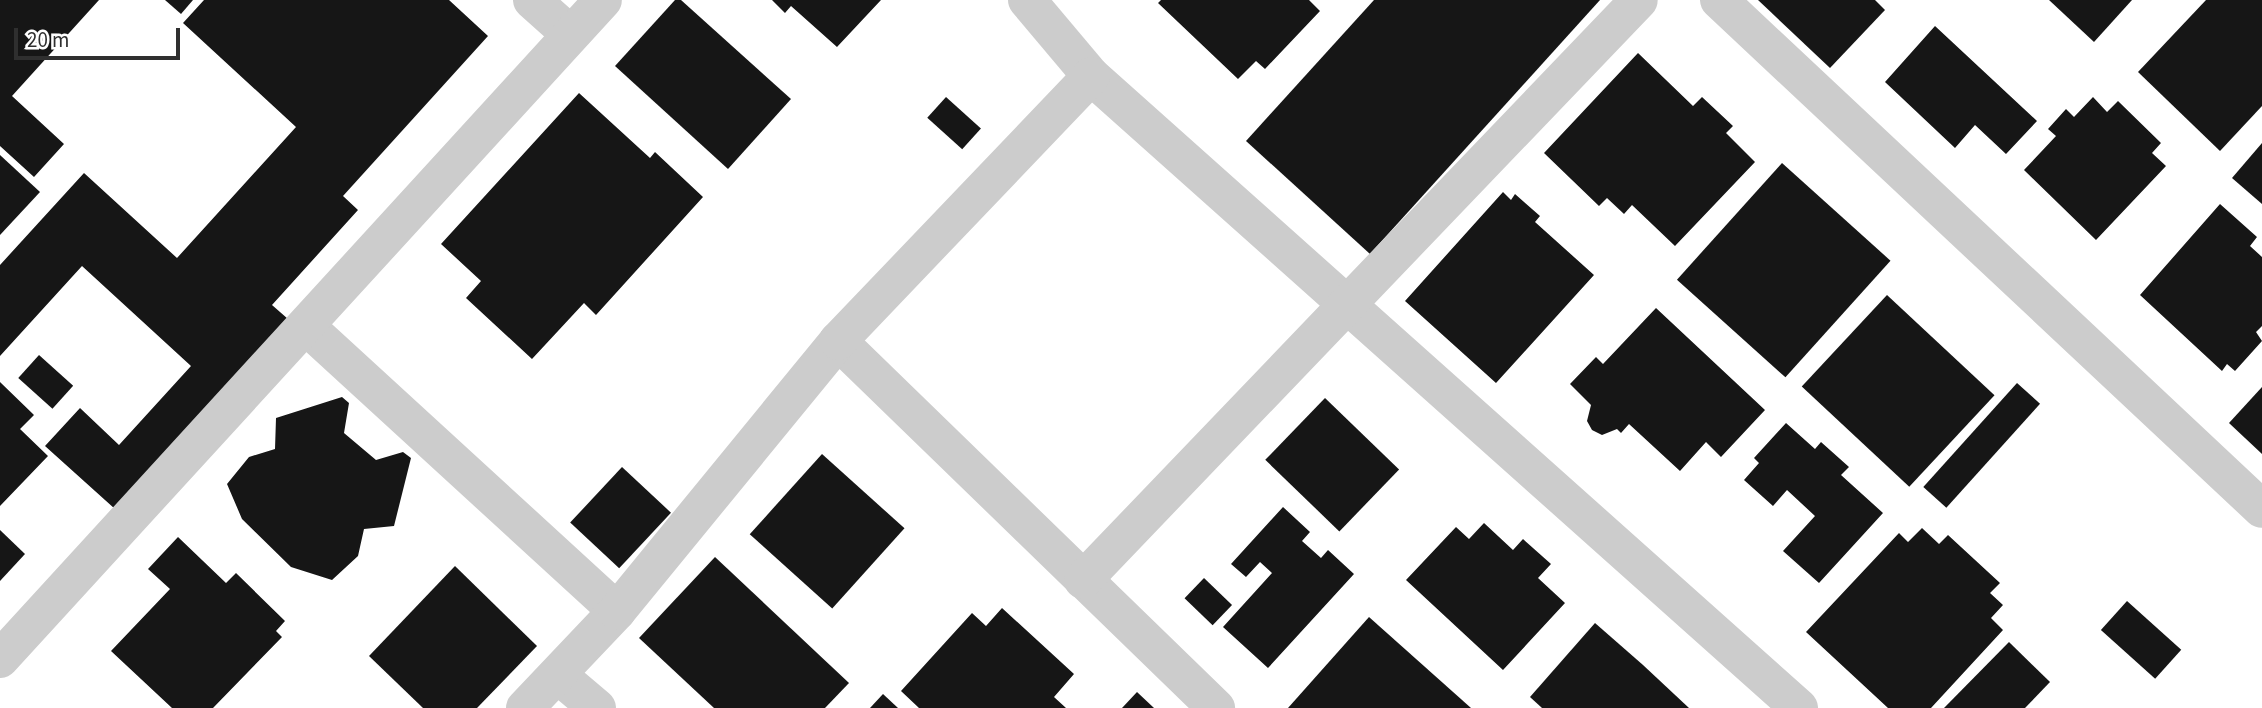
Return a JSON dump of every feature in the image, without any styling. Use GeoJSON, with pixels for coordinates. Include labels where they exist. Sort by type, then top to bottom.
{"type":"FeatureCollection","features":[{"type":"Feature","properties":{"kind":"street"},"geometry":{"type":"LineString","coordinates":[[532,0],[570,34]]}},
{"type":"Feature","properties":{"kind":"street"},"geometry":{"type":"LineString","coordinates":[[0,659],[307,327],[603,0]]}},
{"type":"Feature","properties":{"kind":"street"},"geometry":{"type":"LineString","coordinates":[[1027,0],[1091,76],[1799,708]]}},
{"type":"Feature","properties":{"kind":"street"},"geometry":{"type":"LineString","coordinates":[[1083,580],[1639,0]]}},
{"type":"Feature","properties":{"kind":"street"},"geometry":{"type":"LineString","coordinates":[[1719,0],[2262,509]]}},
{"type":"Feature","properties":{"kind":"street"},"geometry":{"type":"LineString","coordinates":[[525,708],[617,611],[838,341],[1091,76]]}},
{"type":"Feature","properties":{"kind":"street"},"geometry":{"type":"LineString","coordinates":[[307,327],[617,611]]}},
{"type":"Feature","properties":{"kind":"street"},"geometry":{"type":"LineString","coordinates":[[838,341],[1216,708]]}},
{"type":"Feature","properties":{"kind":"street"},"geometry":{"type":"LineString","coordinates":[[558,675],[597,708]]}},
{"type":"Feature","properties":{"kind":"building"},"geometry":{"type":"Polygon","coordinates":[[[0,0],[99,0],[12,96],[64,144],[34,177],[0,146],[0,0]]]}},
{"type":"Feature","properties":{"kind":"building"},"geometry":{"type":"Polygon","coordinates":[[[165,0],[193,0],[181,14],[165,0]]]}},
{"type":"Feature","properties":{"kind":"building"},"geometry":{"type":"Polygon","coordinates":[[[204,0],[449,0],[488,36],[343,196],[358,210],[272,305],[288,319],[115,509],[45,446],[80,408],[119,445],[191,366],[82,266],[0,356],[0,265],[84,173],[177,258],[296,127],[183,23],[204,0]]]}},
{"type":"Feature","properties":{"kind":"building"},"geometry":{"type":"Polygon","coordinates":[[[675,0],[681,0],[791,99],[728,169],[615,66],[675,0]]]}},
{"type":"Feature","properties":{"kind":"building"},"geometry":{"type":"Polygon","coordinates":[[[772,0],[881,0],[837,47],[791,6],[785,13],[772,0]]]}},
{"type":"Feature","properties":{"kind":"building"},"geometry":{"type":"Polygon","coordinates":[[[1161,0],[1309,0],[1320,11],[1265,69],[1256,61],[1238,79],[1158,3],[1161,0]]]}},
{"type":"Feature","properties":{"kind":"building"},"geometry":{"type":"Polygon","coordinates":[[[1374,0],[1600,0],[1370,254],[1246,141],[1374,0]]]}},
{"type":"Feature","properties":{"kind":"building"},"geometry":{"type":"Polygon","coordinates":[[[1758,0],[1875,0],[1885,10],[1830,68],[1758,0]]]}},
{"type":"Feature","properties":{"kind":"building"},"geometry":{"type":"Polygon","coordinates":[[[2049,0],[2132,0],[2094,42],[2049,0]]]}},
{"type":"Feature","properties":{"kind":"building"},"geometry":{"type":"Polygon","coordinates":[[[2206,0],[2262,0],[2262,106],[2220,151],[2138,72],[2206,0]]]}},
{"type":"Feature","properties":{"kind":"building"},"geometry":{"type":"Polygon","coordinates":[[[1935,26],[2037,121],[2006,154],[1975,125],[1955,148],[1885,82],[1935,26]]]}},
{"type":"Feature","properties":{"kind":"building"},"geometry":{"type":"Polygon","coordinates":[[[1638,53],[1693,106],[1702,97],[1733,126],[1726,133],[1755,162],[1675,246],[1632,205],[1624,214],[1607,198],[1599,206],[1544,153],[1638,53]]]}},
{"type":"Feature","properties":{"kind":"building"},"geometry":{"type":"Polygon","coordinates":[[[579,93],[650,158],[655,152],[703,197],[596,315],[584,303],[532,359],[466,298],[481,281],[441,244],[579,93]]]}},
{"type":"Feature","properties":{"kind":"building"},"geometry":{"type":"Polygon","coordinates":[[[946,97],[981,128],[962,149],[927,118],[946,97]]]}},
{"type":"Feature","properties":{"kind":"building"},"geometry":{"type":"Polygon","coordinates":[[[2093,97],[2107,112],[2118,101],[2161,143],[2152,153],[2166,166],[2096,240],[2024,170],[2056,136],[2048,129],[2066,109],[2074,117],[2093,97]]]}},
{"type":"Feature","properties":{"kind":"building"},"geometry":{"type":"Polygon","coordinates":[[[2262,143],[2262,204],[2232,178],[2262,143]]]}},
{"type":"Feature","properties":{"kind":"building"},"geometry":{"type":"Polygon","coordinates":[[[0,155],[40,192],[0,235],[0,155]]]}},
{"type":"Feature","properties":{"kind":"building"},"geometry":{"type":"Polygon","coordinates":[[[1782,163],[1890,261],[1785,377],[1677,280],[1782,163]]]}},
{"type":"Feature","properties":{"kind":"building"},"geometry":{"type":"Polygon","coordinates":[[[1503,192],[1511,200],[1515,194],[1540,216],[1535,222],[1594,275],[1496,383],[1405,301],[1503,192]]]}},
{"type":"Feature","properties":{"kind":"building"},"geometry":{"type":"Polygon","coordinates":[[[2220,204],[2257,237],[2250,246],[2262,257],[2262,326],[2256,332],[2262,341],[2235,371],[2227,364],[2222,371],[2140,295],[2220,204]]]}},
{"type":"Feature","properties":{"kind":"building"},"geometry":{"type":"Polygon","coordinates":[[[1887,295],[1995,395],[1909,487],[1802,386],[1887,295]]]}},
{"type":"Feature","properties":{"kind":"building"},"geometry":{"type":"Polygon","coordinates":[[[1656,308],[1765,410],[1721,457],[1706,442],[1680,471],[1629,424],[1621,433],[1617,429],[1602,435],[1592,430],[1587,421],[1591,405],[1570,384],[1596,357],[1603,364],[1656,308]]]}},
{"type":"Feature","properties":{"kind":"building"},"geometry":{"type":"Polygon","coordinates":[[[39,355],[73,386],[52,409],[18,378],[39,355]]]}},
{"type":"Feature","properties":{"kind":"building"},"geometry":{"type":"Polygon","coordinates":[[[0,382],[34,415],[20,429],[48,456],[0,506],[0,382]]]}},
{"type":"Feature","properties":{"kind":"building"},"geometry":{"type":"Polygon","coordinates":[[[2017,383],[2040,404],[1946,508],[1923,487],[2017,383]]]}},
{"type":"Feature","properties":{"kind":"building"},"geometry":{"type":"Polygon","coordinates":[[[2262,387],[2262,454],[2229,423],[2262,387]]]}},
{"type":"Feature","properties":{"kind":"building"},"geometry":{"type":"Polygon","coordinates":[[[342,397],[349,403],[344,433],[376,460],[403,452],[411,458],[394,526],[364,529],[358,556],[332,580],[291,567],[242,519],[227,484],[249,457],[275,449],[276,418],[342,397]]]}},
{"type":"Feature","properties":{"kind":"building"},"geometry":{"type":"Polygon","coordinates":[[[1325,398],[1399,470],[1339,531],[1265,460],[1325,398]]]}},
{"type":"Feature","properties":{"kind":"building"},"geometry":{"type":"Polygon","coordinates":[[[1786,423],[1815,449],[1821,442],[1849,467],[1841,475],[1883,513],[1819,583],[1783,551],[1815,516],[1787,490],[1773,506],[1744,480],[1759,463],[1754,458],[1786,423]]]}},
{"type":"Feature","properties":{"kind":"building"},"geometry":{"type":"Polygon","coordinates":[[[822,454],[904,528],[832,609],[750,534],[822,454]]]}},
{"type":"Feature","properties":{"kind":"building"},"geometry":{"type":"Polygon","coordinates":[[[622,467],[671,513],[619,568],[570,523],[622,467]]]}},
{"type":"Feature","properties":{"kind":"building"},"geometry":{"type":"Polygon","coordinates":[[[1283,507],[1310,532],[1302,541],[1321,558],[1328,550],[1354,574],[1268,668],[1223,627],[1272,573],[1260,562],[1246,577],[1231,564],[1283,507]]]}},
{"type":"Feature","properties":{"kind":"building"},"geometry":{"type":"Polygon","coordinates":[[[1484,523],[1513,550],[1523,539],[1551,564],[1538,578],[1565,603],[1503,670],[1406,580],[1456,527],[1469,539],[1484,523]]]}},
{"type":"Feature","properties":{"kind":"building"},"geometry":{"type":"Polygon","coordinates":[[[1922,528],[1939,544],[1948,535],[2000,583],[1990,593],[2003,605],[1991,618],[2003,630],[1931,708],[1888,708],[1806,632],[1899,533],[1908,542],[1922,528]]]}},
{"type":"Feature","properties":{"kind":"building"},"geometry":{"type":"Polygon","coordinates":[[[0,530],[25,554],[0,581],[0,530]]]}},
{"type":"Feature","properties":{"kind":"building"},"geometry":{"type":"Polygon","coordinates":[[[178,537],[226,583],[236,573],[285,621],[276,631],[282,637],[213,708],[172,708],[111,651],[170,589],[148,569],[178,537]]]}},
{"type":"Feature","properties":{"kind":"building"},"geometry":{"type":"Polygon","coordinates":[[[715,557],[849,683],[825,708],[714,708],[639,638],[715,557]]]}},
{"type":"Feature","properties":{"kind":"building"},"geometry":{"type":"Polygon","coordinates":[[[455,566],[537,646],[477,708],[423,708],[369,656],[455,566]]]}},
{"type":"Feature","properties":{"kind":"building"},"geometry":{"type":"Polygon","coordinates":[[[1204,578],[1232,605],[1213,625],[1185,598],[1204,578]]]}},
{"type":"Feature","properties":{"kind":"building"},"geometry":{"type":"Polygon","coordinates":[[[2127,601],[2181,650],[2155,679],[2101,630],[2127,601]]]}},
{"type":"Feature","properties":{"kind":"building"},"geometry":{"type":"Polygon","coordinates":[[[1002,608],[1074,674],[1054,697],[1066,708],[919,708],[901,691],[972,613],[986,626],[1002,608]]]}},
{"type":"Feature","properties":{"kind":"building"},"geometry":{"type":"Polygon","coordinates":[[[1369,617],[1471,708],[1288,708],[1369,617]]]}},
{"type":"Feature","properties":{"kind":"building"},"geometry":{"type":"Polygon","coordinates":[[[1595,623],[1689,708],[1542,708],[1530,697],[1595,623]]]}},
{"type":"Feature","properties":{"kind":"building"},"geometry":{"type":"Polygon","coordinates":[[[2009,642],[2050,682],[2025,708],[1944,708],[2009,642]]]}},
{"type":"Feature","properties":{"kind":"building"},"geometry":{"type":"Polygon","coordinates":[[[1137,692],[1154,708],[1122,708],[1137,692]]]}},
{"type":"Feature","properties":{"kind":"building"},"geometry":{"type":"Polygon","coordinates":[[[883,694],[898,708],[870,708],[883,694]]]}}]}
